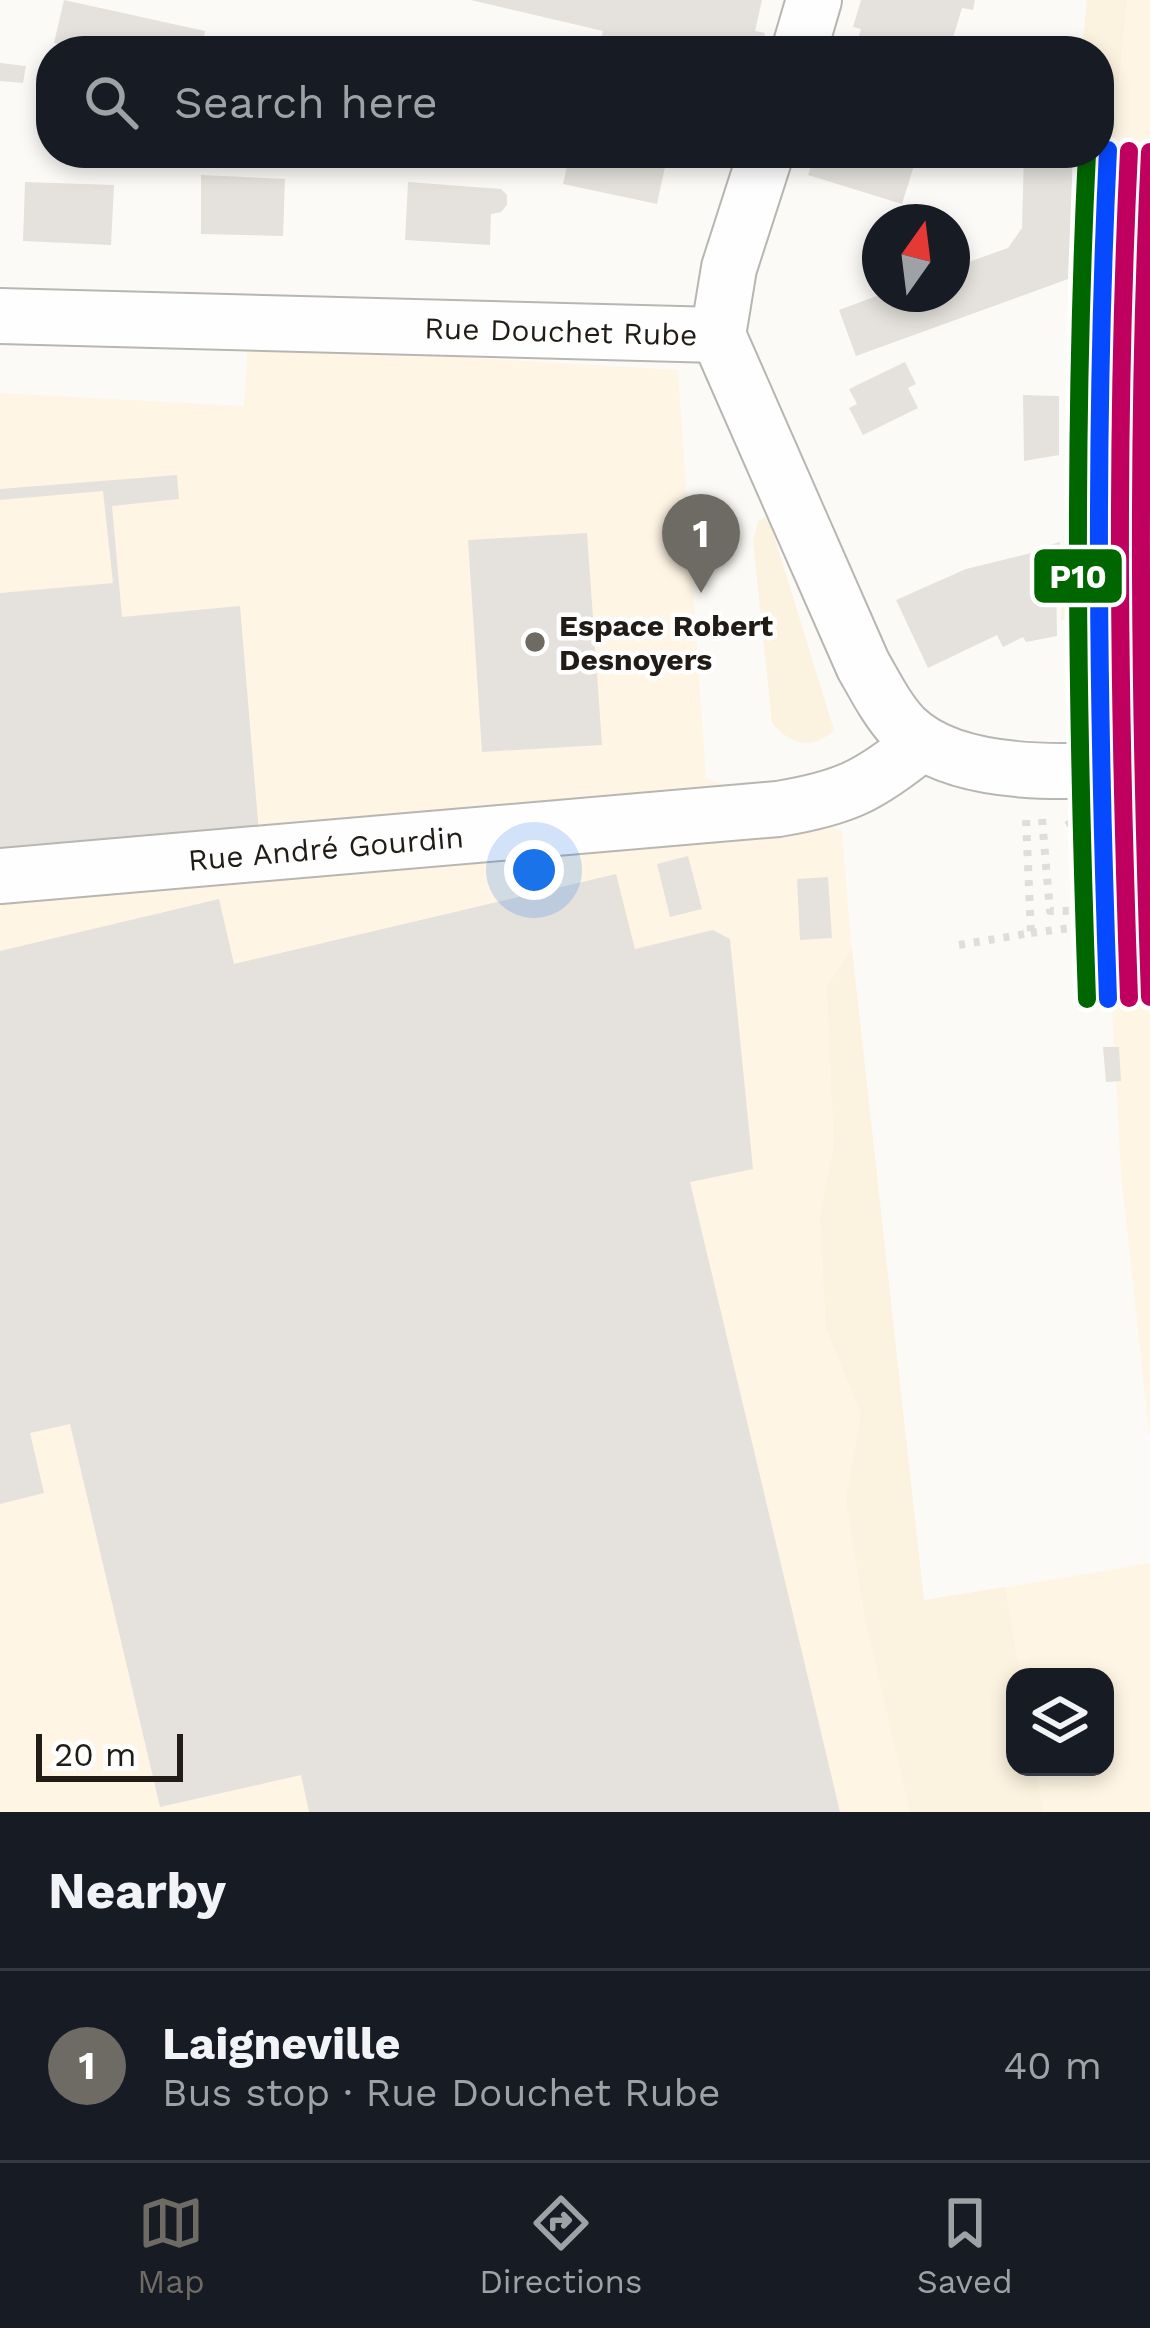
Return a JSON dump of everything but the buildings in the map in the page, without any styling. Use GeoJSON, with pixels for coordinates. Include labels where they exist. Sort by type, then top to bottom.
{"type":"FeatureCollection","features":[{"type":"Feature","properties":{"kind":"street"},"geometry":{"type":"LineString","coordinates":[[803,36],[814,0]]}},
{"type":"Feature","properties":{"kind":"street"},"geometry":{"type":"LineString","coordinates":[[718,335],[729,268],[761,168]]}},
{"type":"Feature","properties":{"kind":"street","name":"Rue Douchet Rube"},"geometry":{"type":"LineString","coordinates":[[0,316],[718,335],[863,665],[894,715],[922,743],[977,763],[1042,771],[1150,766]]}},
{"type":"Feature","properties":{"kind":"street","name":"Rue André Gourdin"},"geometry":{"type":"LineString","coordinates":[[0,876],[748,814],[810,804],[866,785],[922,743]]}},
{"type":"Feature","properties":{"kind":"path"},"geometry":{"type":"LineString","coordinates":[[1042,771],[1101,881],[1119,946]]}},
{"type":"Feature","properties":{"kind":"path"},"geometry":{"type":"LineString","coordinates":[[1031,934],[1026,818],[1042,818],[1050,911],[1084,911]]}},
{"type":"Feature","properties":{"kind":"path"},"geometry":{"type":"LineString","coordinates":[[1078,839],[1086,926]]}},
{"type":"Feature","properties":{"kind":"path"},"geometry":{"type":"LineString","coordinates":[[959,945],[1097,926],[1106,946]]}},
{"type":"Feature","properties":{"kind":"shaded area"},"geometry":{"type":"Polygon","coordinates":[[[1087,0],[1127,0],[1118,91],[1099,619],[1061,620],[1076,168],[1114,168],[1114,36],[1083,36],[1087,0]]]}},
{"type":"Feature","properties":{"kind":"shaded area"},"geometry":{"type":"Polygon","coordinates":[[[1127,0],[1150,0],[1150,733],[1101,737],[1099,619],[1118,91],[1127,0]]]}},
{"type":"Feature","properties":{"kind":"shaded area"},"geometry":{"type":"Polygon","coordinates":[[[248,345],[678,370],[706,778],[842,831],[870,1176],[924,1601],[1150,1563],[1150,1812],[0,1812],[0,393],[244,406],[248,345]]]}},
{"type":"Feature","properties":{"kind":"shaded area"},"geometry":{"type":"Polygon","coordinates":[[[768,516],[834,730],[809,743],[786,736],[772,723],[753,541],[758,521],[768,516]]]}},
{"type":"Feature","properties":{"kind":"shaded area"},"geometry":{"type":"Polygon","coordinates":[[[1150,782],[1150,1440],[1121,1174],[1116,1082],[1106,1082],[1103,1047],[1114,1046],[1110,971],[1099,947],[1133,944],[1088,826],[1093,786],[1150,782]]]}},
{"type":"Feature","properties":{"kind":"shaded area"},"geometry":{"type":"Polygon","coordinates":[[[852,949],[924,1600],[1005,1587],[1018,1668],[1006,1668],[1006,1776],[1037,1776],[1043,1812],[910,1812],[865,1618],[846,1499],[861,1414],[826,1328],[820,1216],[834,1146],[827,987],[852,949]]]}},
{"type":"Feature","properties":{"kind":"transit line"},"geometry":{"type":"LineString","coordinates":[[1129,151],[1120,574],[1129,998]]}},
{"type":"Feature","properties":{"kind":"transit line"},"geometry":{"type":"LineString","coordinates":[[1150,152],[1141,574],[1150,997]]}},
{"type":"Feature","properties":{"kind":"transit line","name":"P10"},"geometry":{"type":"LineString","coordinates":[[1087,168],[1078,576],[1087,999]]}},
{"type":"Feature","properties":{"kind":"transit line"},"geometry":{"type":"LineString","coordinates":[[1107,168],[1099,574],[1108,999]]}},
{"type":"Feature","properties":{"kind":"place","name":"Laigneville"},"geometry":{"type":"Point","coordinates":[701,593]}},
{"type":"Feature","properties":{"kind":"place","name":"Espace Robert Desnoyers"},"geometry":{"type":"Point","coordinates":[535,642]}}]}
